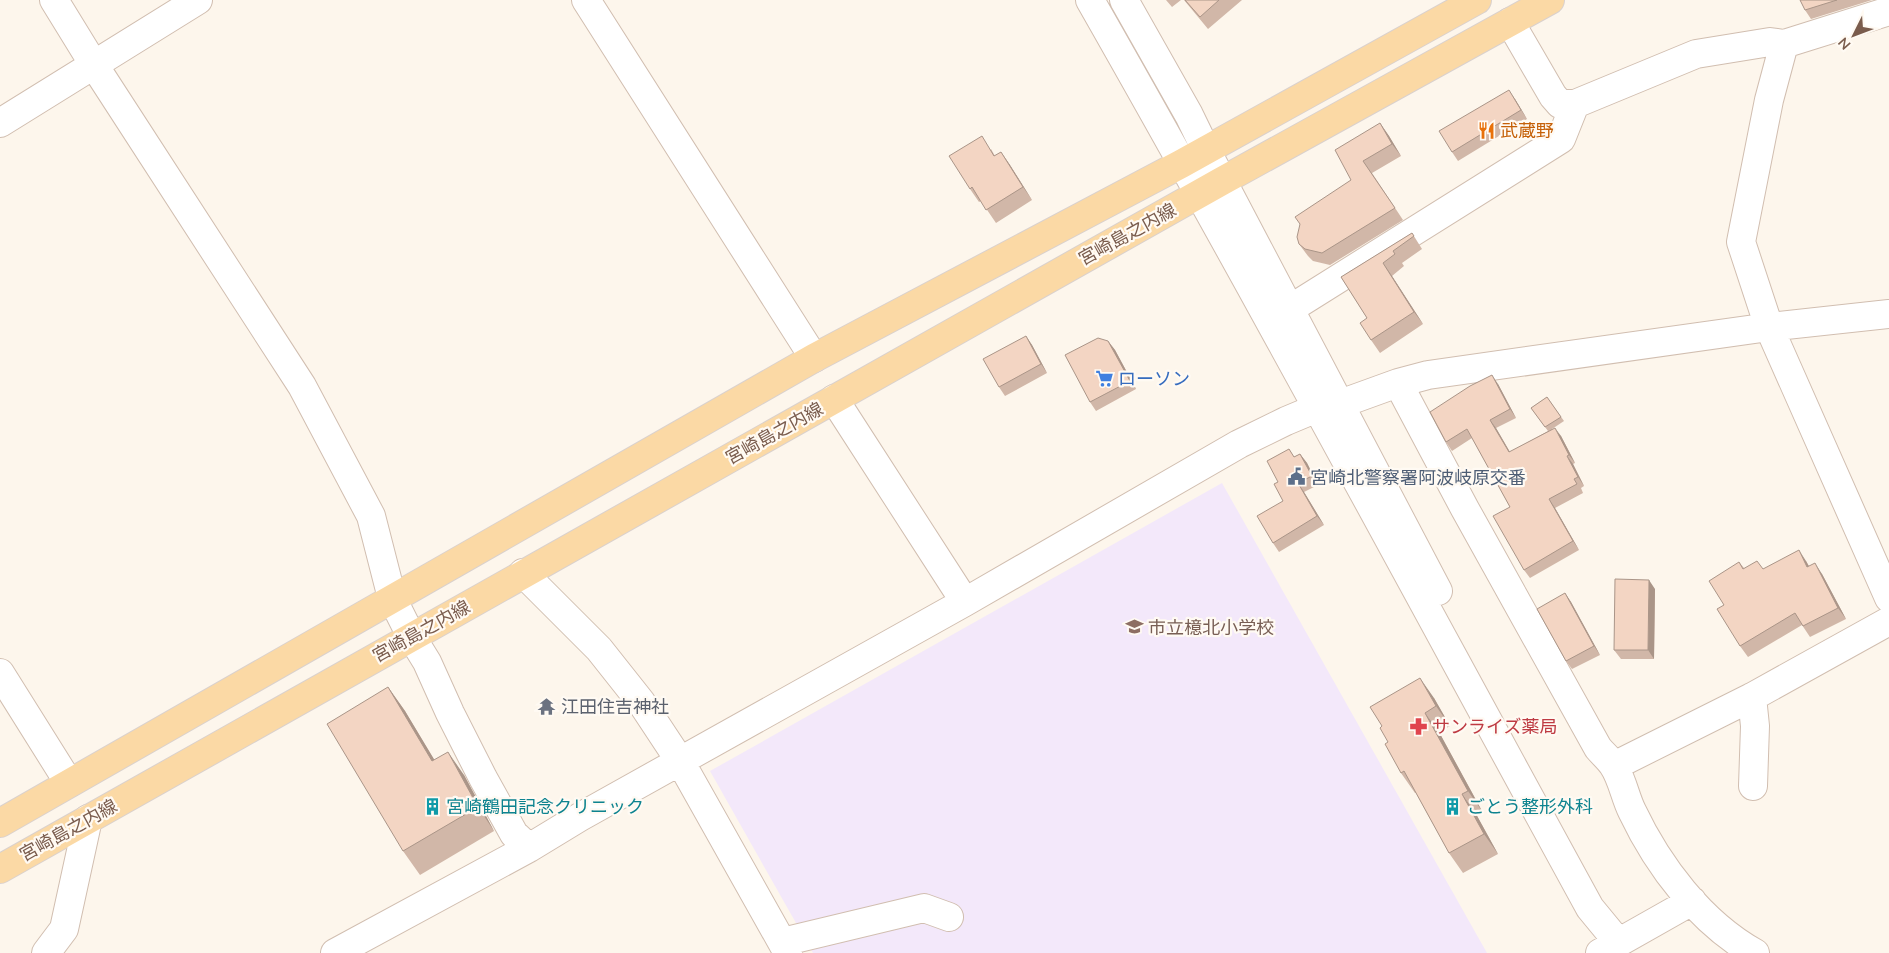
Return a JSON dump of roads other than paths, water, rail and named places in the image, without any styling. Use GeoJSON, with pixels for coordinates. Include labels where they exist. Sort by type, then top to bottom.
{"type":"FeatureCollection","features":[{"type":"Feature","properties":{"kind":"main road","name":"宮崎島之内線"},"geometry":{"type":"LineString","coordinates":[[0,823],[814,358],[1181,164],[1477,0]]}},
{"type":"Feature","properties":{"kind":"main road","name":"宮崎島之内線"},"geometry":{"type":"LineString","coordinates":[[0,869],[1210,187],[1550,0]]}},
{"type":"Feature","properties":{"kind":"street"},"geometry":{"type":"LineString","coordinates":[[54,0],[302,386],[371,516],[392,598],[411,636],[427,662],[450,713],[514,834],[529,848]]}},
{"type":"Feature","properties":{"kind":"street"},"geometry":{"type":"LineString","coordinates":[[0,123],[198,0]]}},
{"type":"Feature","properties":{"kind":"street"},"geometry":{"type":"LineString","coordinates":[[586,0],[814,358]]}},
{"type":"Feature","properties":{"kind":"street"},"geometry":{"type":"LineString","coordinates":[[1090,0],[1181,164],[1210,187],[1290,309],[1329,406]]}},
{"type":"Feature","properties":{"kind":"street"},"geometry":{"type":"LineString","coordinates":[[1124,0],[1189,115],[1206,150],[1210,187],[1598,900],[1614,949],[1692,901]]}},
{"type":"Feature","properties":{"kind":"street"},"geometry":{"type":"LineString","coordinates":[[1510,22],[1553,96],[1560,104],[1575,104],[1696,54],[1770,42],[1784,44],[1889,11]]}},
{"type":"Feature","properties":{"kind":"street"},"geometry":{"type":"LineString","coordinates":[[1784,44],[1769,100],[1741,242],[1769,327],[1889,598]]}},
{"type":"Feature","properties":{"kind":"street"},"geometry":{"type":"LineString","coordinates":[[1290,309],[1561,139],[1575,104]]}},
{"type":"Feature","properties":{"kind":"street"},"geometry":{"type":"LineString","coordinates":[[335,953],[529,848],[580,817],[965,602],[1239,444],[1286,421],[1428,375],[1769,327],[1889,314]]}},
{"type":"Feature","properties":{"kind":"street"},"geometry":{"type":"LineString","coordinates":[[1398,384],[1598,748],[1614,766],[1631,810],[1648,843],[1692,901],[1723,932],[1755,953]]}},
{"type":"Feature","properties":{"kind":"street"},"geometry":{"type":"LineString","coordinates":[[834,399],[965,602]]}},
{"type":"Feature","properties":{"kind":"street"},"geometry":{"type":"LineString","coordinates":[[523,574],[599,649],[641,702],[680,761],[785,948],[867,933],[924,908],[949,917]]}},
{"type":"Feature","properties":{"kind":"street"},"geometry":{"type":"LineString","coordinates":[[1614,766],[1752,697],[1889,621]]}},
{"type":"Feature","properties":{"kind":"street"},"geometry":{"type":"LineString","coordinates":[[0,673],[69,783]]}},
{"type":"Feature","properties":{"kind":"street"},"geometry":{"type":"LineString","coordinates":[[1752,697],[1756,726],[1752,786]]}},
{"type":"Feature","properties":{"kind":"street"},"geometry":{"type":"LineString","coordinates":[[46,953],[64,929],[88,819]]}},
{"type":"Feature","properties":{"kind":"place","name":"武蔵野"},"geometry":{"type":"Point","coordinates":[1486,130]}},
{"type":"Feature","properties":{"kind":"place","name":"ローソン"},"geometry":{"type":"Point","coordinates":[1104,378]}},
{"type":"Feature","properties":{"kind":"place","name":"宮崎北警察署阿波岐原交番"},"geometry":{"type":"Point","coordinates":[1296,477]}},
{"type":"Feature","properties":{"kind":"place","name":"市立檍北小学校"},"geometry":{"type":"Point","coordinates":[1134,627]}},
{"type":"Feature","properties":{"kind":"place","name":"江田住吉神社"},"geometry":{"type":"Point","coordinates":[547,706]}},
{"type":"Feature","properties":{"kind":"place","name":"サンライズ薬局"},"geometry":{"type":"Point","coordinates":[1418,726]}},
{"type":"Feature","properties":{"kind":"place","name":"宮崎鶴田記念クリニック"},"geometry":{"type":"Point","coordinates":[432,806]}},
{"type":"Feature","properties":{"kind":"place","name":"ごとう整形外科"},"geometry":{"type":"Point","coordinates":[1453,806]}}]}
